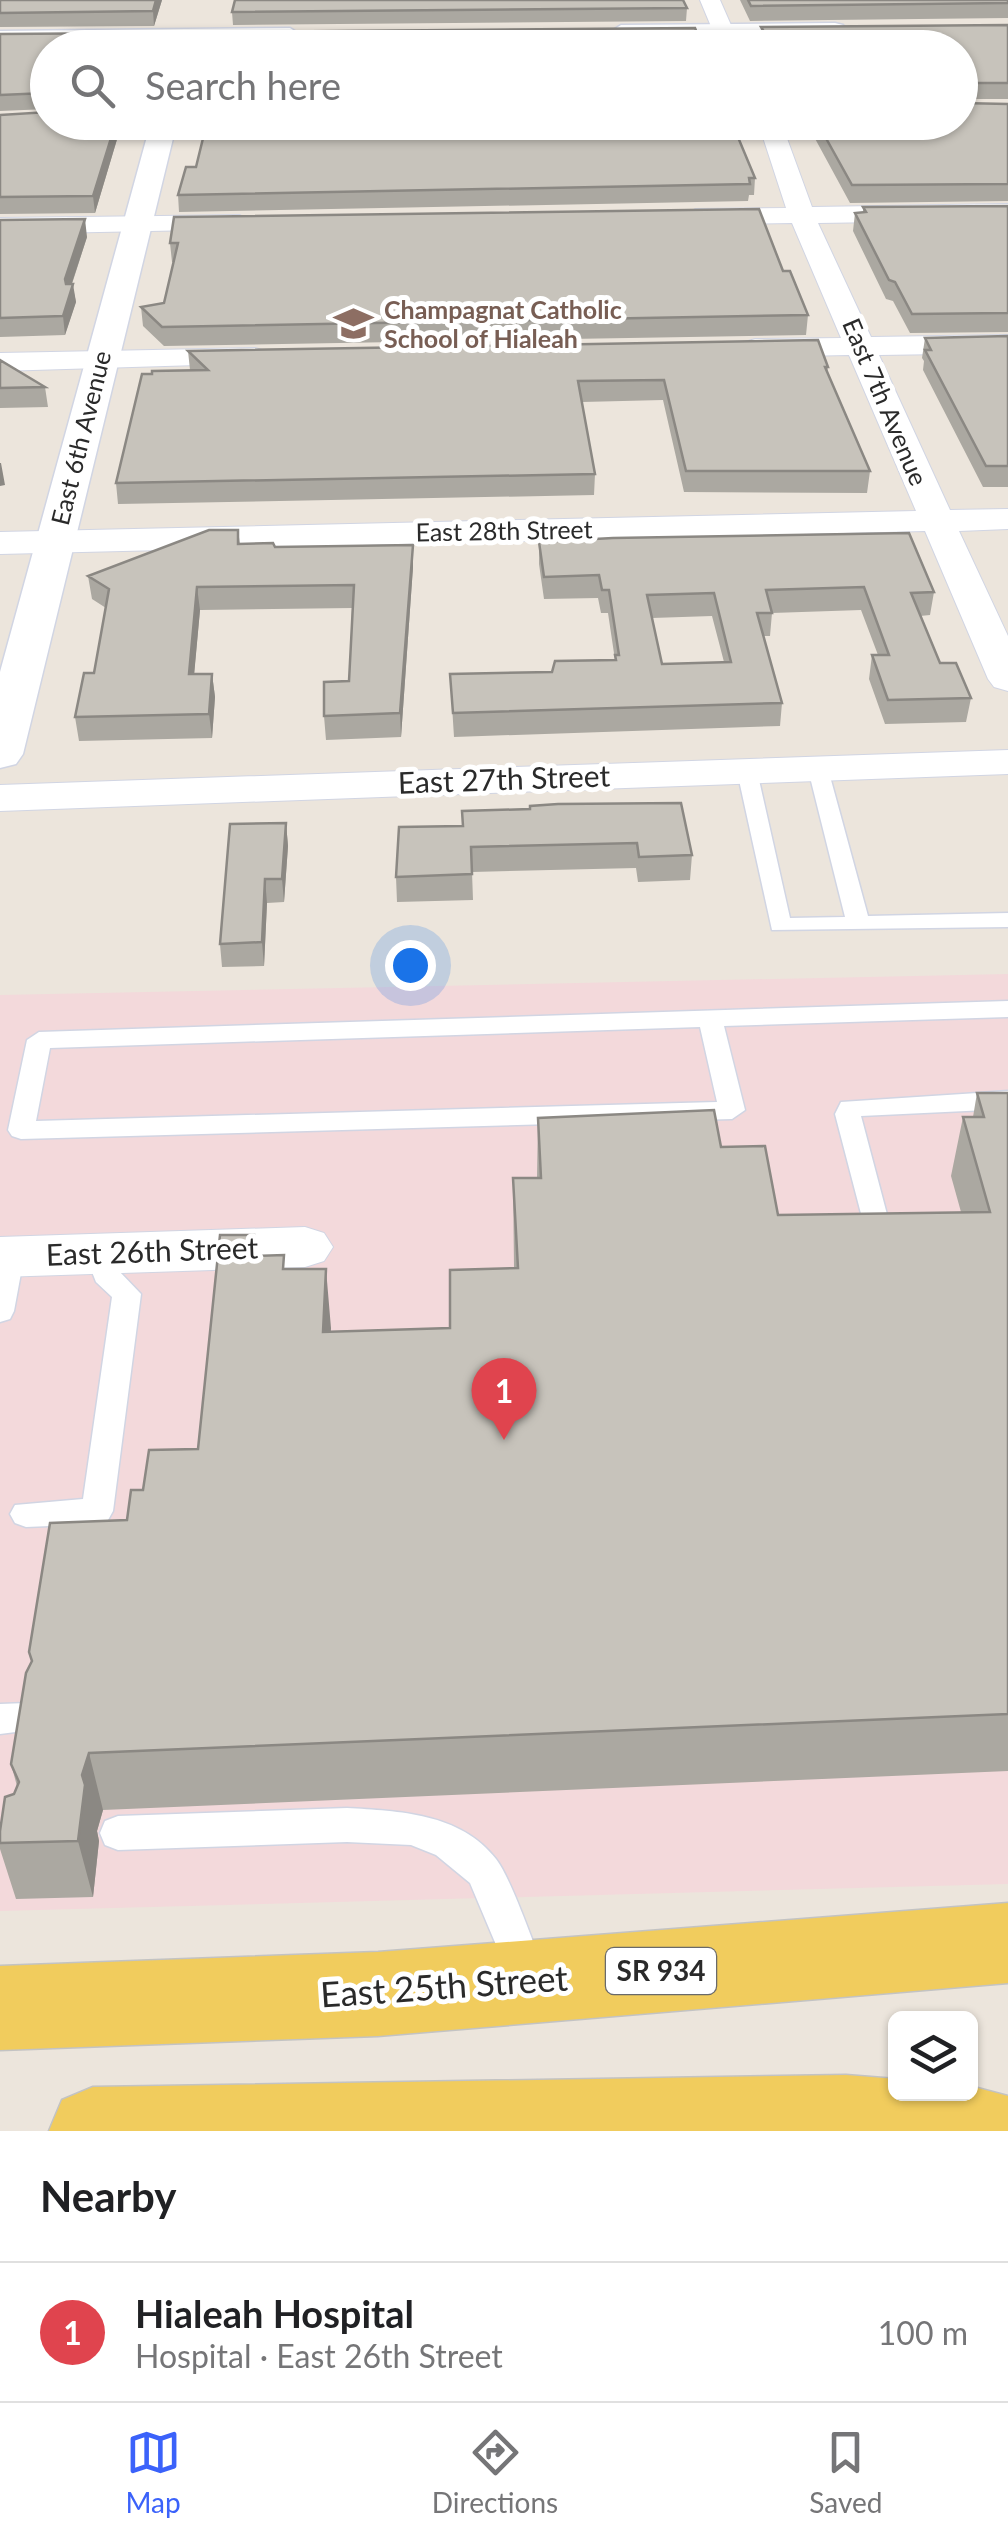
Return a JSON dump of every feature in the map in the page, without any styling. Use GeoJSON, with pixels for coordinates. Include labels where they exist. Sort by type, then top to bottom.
{"type":"FeatureCollection","features":[{"type":"Feature","properties":{"kind":"main road","name":"East 25th Street"},"geometry":{"type":"LineString","coordinates":[[0,2008],[124,2008],[1008,1943]]}},
{"type":"Feature","properties":{"kind":"main road"},"geometry":{"type":"LineString","coordinates":[[93,2131],[850,2125],[987,2131]]}},
{"type":"Feature","properties":{"kind":"street"},"geometry":{"type":"LineString","coordinates":[[710,0],[722,30]]}},
{"type":"Feature","properties":{"kind":"street"},"geometry":{"type":"LineString","coordinates":[[0,38],[30,37]]}},
{"type":"Feature","properties":{"kind":"street","name":"East 6th Avenue"},"geometry":{"type":"LineString","coordinates":[[0,754],[159,140]]}},
{"type":"Feature","properties":{"kind":"street","name":"East 7th Avenue"},"geometry":{"type":"LineString","coordinates":[[775,140],[802,216],[1008,679]]}},
{"type":"Feature","properties":{"kind":"street"},"geometry":{"type":"LineString","coordinates":[[666,218],[1008,212]]}},
{"type":"Feature","properties":{"kind":"street"},"geometry":{"type":"LineString","coordinates":[[0,226],[274,222]]}},
{"type":"Feature","properties":{"kind":"street"},"geometry":{"type":"LineString","coordinates":[[726,349],[1008,344]]}},
{"type":"Feature","properties":{"kind":"street"},"geometry":{"type":"LineString","coordinates":[[0,362],[277,357]]}},
{"type":"Feature","properties":{"kind":"street","name":"East 28th Street"},"geometry":{"type":"LineString","coordinates":[[0,543],[1008,519]]}},
{"type":"Feature","properties":{"kind":"street","name":"East 27th Street"},"geometry":{"type":"LineString","coordinates":[[0,798],[1008,762]]}},
{"type":"Feature","properties":{"kind":"street","name":"East 26th Street"},"geometry":{"type":"LineString","coordinates":[[5,1257],[305,1247]]}},
{"type":"Feature","properties":{"kind":"lane"},"geometry":{"type":"LineString","coordinates":[[818,769],[858,923]]}},
{"type":"Feature","properties":{"kind":"lane"},"geometry":{"type":"LineString","coordinates":[[747,771],[780,925],[1008,920]]}},
{"type":"Feature","properties":{"kind":"lane"},"geometry":{"type":"LineString","coordinates":[[710,1018],[732,1110],[21,1130],[39,1040],[710,1018],[1008,1009]]}},
{"type":"Feature","properties":{"kind":"lane"},"geometry":{"type":"LineString","coordinates":[[880,1242],[848,1114],[850,1108],[1008,1100]]}},
{"type":"Feature","properties":{"kind":"lane"},"geometry":{"type":"LineString","coordinates":[[26,1514],[97,1511],[127,1294],[106,1275],[100,1254]]}},
{"type":"Feature","properties":{"kind":"lane"},"geometry":{"type":"LineString","coordinates":[[0,1311],[5,1257]]}},
{"type":"Feature","properties":{"kind":"lane"},"geometry":{"type":"LineString","coordinates":[[118,1833],[347,1824],[412,1828],[449,1844],[483,1872],[530,1981]]}},
{"type":"Feature","properties":{"kind":"shaded area"},"geometry":{"type":"Polygon","coordinates":[[[1008,974],[1008,1884],[0,1911],[0,995],[1008,974]]]}},
{"type":"Feature","properties":{"kind":"building"},"geometry":{"type":"Polygon","coordinates":[[[0,0],[156,0],[153,11],[0,13],[0,0]]]}},
{"type":"Feature","properties":{"kind":"building"},"geometry":{"type":"Polygon","coordinates":[[[235,0],[683,0],[687,8],[232,12],[235,0]]]}},
{"type":"Feature","properties":{"kind":"building"},"geometry":{"type":"Polygon","coordinates":[[[748,0],[1008,0],[1008,3],[751,6],[748,0]]]}},
{"type":"Feature","properties":{"kind":"building"},"geometry":{"type":"Polygon","coordinates":[[[1008,25],[1008,83],[978,83],[978,30],[761,27],[1008,25]]]}},
{"type":"Feature","properties":{"kind":"building"},"geometry":{"type":"Polygon","coordinates":[[[695,28],[696,30],[461,30],[695,28]]]}},
{"type":"Feature","properties":{"kind":"building"},"geometry":{"type":"Polygon","coordinates":[[[0,34],[30,34],[30,94],[0,95],[0,34]]]}},
{"type":"Feature","properties":{"kind":"building"},"geometry":{"type":"Polygon","coordinates":[[[978,103],[1008,104],[1008,184],[852,185],[827,140],[978,140],[978,103]]]}},
{"type":"Feature","properties":{"kind":"building"},"geometry":{"type":"Polygon","coordinates":[[[30,113],[30,140],[110,140],[93,196],[0,197],[0,115],[30,113]]]}},
{"type":"Feature","properties":{"kind":"building"},"geometry":{"type":"Polygon","coordinates":[[[203,140],[739,140],[755,178],[749,178],[750,184],[178,195],[186,167],[196,167],[203,140]]]}},
{"type":"Feature","properties":{"kind":"building"},"geometry":{"type":"Polygon","coordinates":[[[1008,206],[1008,313],[912,314],[895,282],[889,280],[855,213],[866,212],[863,207],[1008,206]]]}},
{"type":"Feature","properties":{"kind":"building"},"geometry":{"type":"Polygon","coordinates":[[[759,209],[783,271],[790,271],[808,315],[162,327],[141,307],[164,303],[178,243],[170,243],[174,217],[759,209]]]}},
{"type":"Feature","properties":{"kind":"building"},"geometry":{"type":"Polygon","coordinates":[[[85,219],[65,279],[66,284],[73,284],[63,316],[0,318],[0,220],[85,219]]]}},
{"type":"Feature","properties":{"kind":"building"},"geometry":{"type":"Polygon","coordinates":[[[1008,336],[1008,466],[986,466],[925,350],[931,350],[925,338],[1008,336]]]}},
{"type":"Feature","properties":{"kind":"building"},"geometry":{"type":"Polygon","coordinates":[[[818,340],[825,367],[870,471],[686,471],[664,380],[578,381],[595,474],[116,483],[142,374],[208,370],[188,351],[818,340]]]}},
{"type":"Feature","properties":{"kind":"building"},"geometry":{"type":"Polygon","coordinates":[[[0,360],[45,387],[0,388],[0,360]]]}},
{"type":"Feature","properties":{"kind":"building"},"geometry":{"type":"Polygon","coordinates":[[[209,530],[238,530],[238,544],[273,543],[275,547],[413,545],[400,713],[324,716],[324,682],[349,681],[354,585],[197,587],[189,674],[212,674],[209,714],[75,717],[84,673],[94,673],[109,589],[88,576],[209,530]]]}},
{"type":"Feature","properties":{"kind":"building"},"geometry":{"type":"Polygon","coordinates":[[[909,533],[934,592],[911,593],[940,663],[956,663],[971,698],[888,700],[872,655],[889,655],[864,587],[766,590],[772,613],[757,613],[782,703],[453,713],[450,674],[552,672],[555,661],[616,660],[615,655],[619,655],[609,590],[602,590],[599,575],[544,577],[539,542],[909,533]],[[714,593],[647,595],[662,664],[731,662],[714,593]]]}},
{"type":"Feature","properties":{"kind":"building"},"geometry":{"type":"Polygon","coordinates":[[[681,803],[692,855],[639,857],[637,843],[471,847],[472,874],[396,877],[399,827],[463,826],[462,811],[558,804],[681,803]]]}},
{"type":"Feature","properties":{"kind":"building"},"geometry":{"type":"Polygon","coordinates":[[[286,823],[282,879],[265,879],[262,942],[220,944],[230,824],[286,823]]]}},
{"type":"Feature","properties":{"kind":"building"},"geometry":{"type":"Polygon","coordinates":[[[977,1093],[1008,1093],[1008,1714],[89,1753],[82,1775],[85,1785],[78,1841],[0,1843],[5,1797],[14,1794],[19,1782],[11,1764],[26,1673],[32,1661],[29,1652],[50,1523],[127,1520],[131,1490],[143,1490],[149,1450],[198,1449],[220,1235],[254,1235],[251,1256],[284,1255],[283,1269],[326,1269],[323,1332],[450,1328],[450,1270],[518,1268],[513,1178],[541,1178],[538,1118],[714,1110],[721,1147],[765,1146],[778,1215],[990,1212],[963,1117],[984,1117],[977,1093]]]}},
{"type":"Feature","properties":{"kind":"place","name":"Champagnat Catholic School of Hialeah"},"geometry":{"type":"Point","coordinates":[354,324]}},
{"type":"Feature","properties":{"kind":"place","name":"Hialeah Hospital"},"geometry":{"type":"Point","coordinates":[504,1440]}}]}
